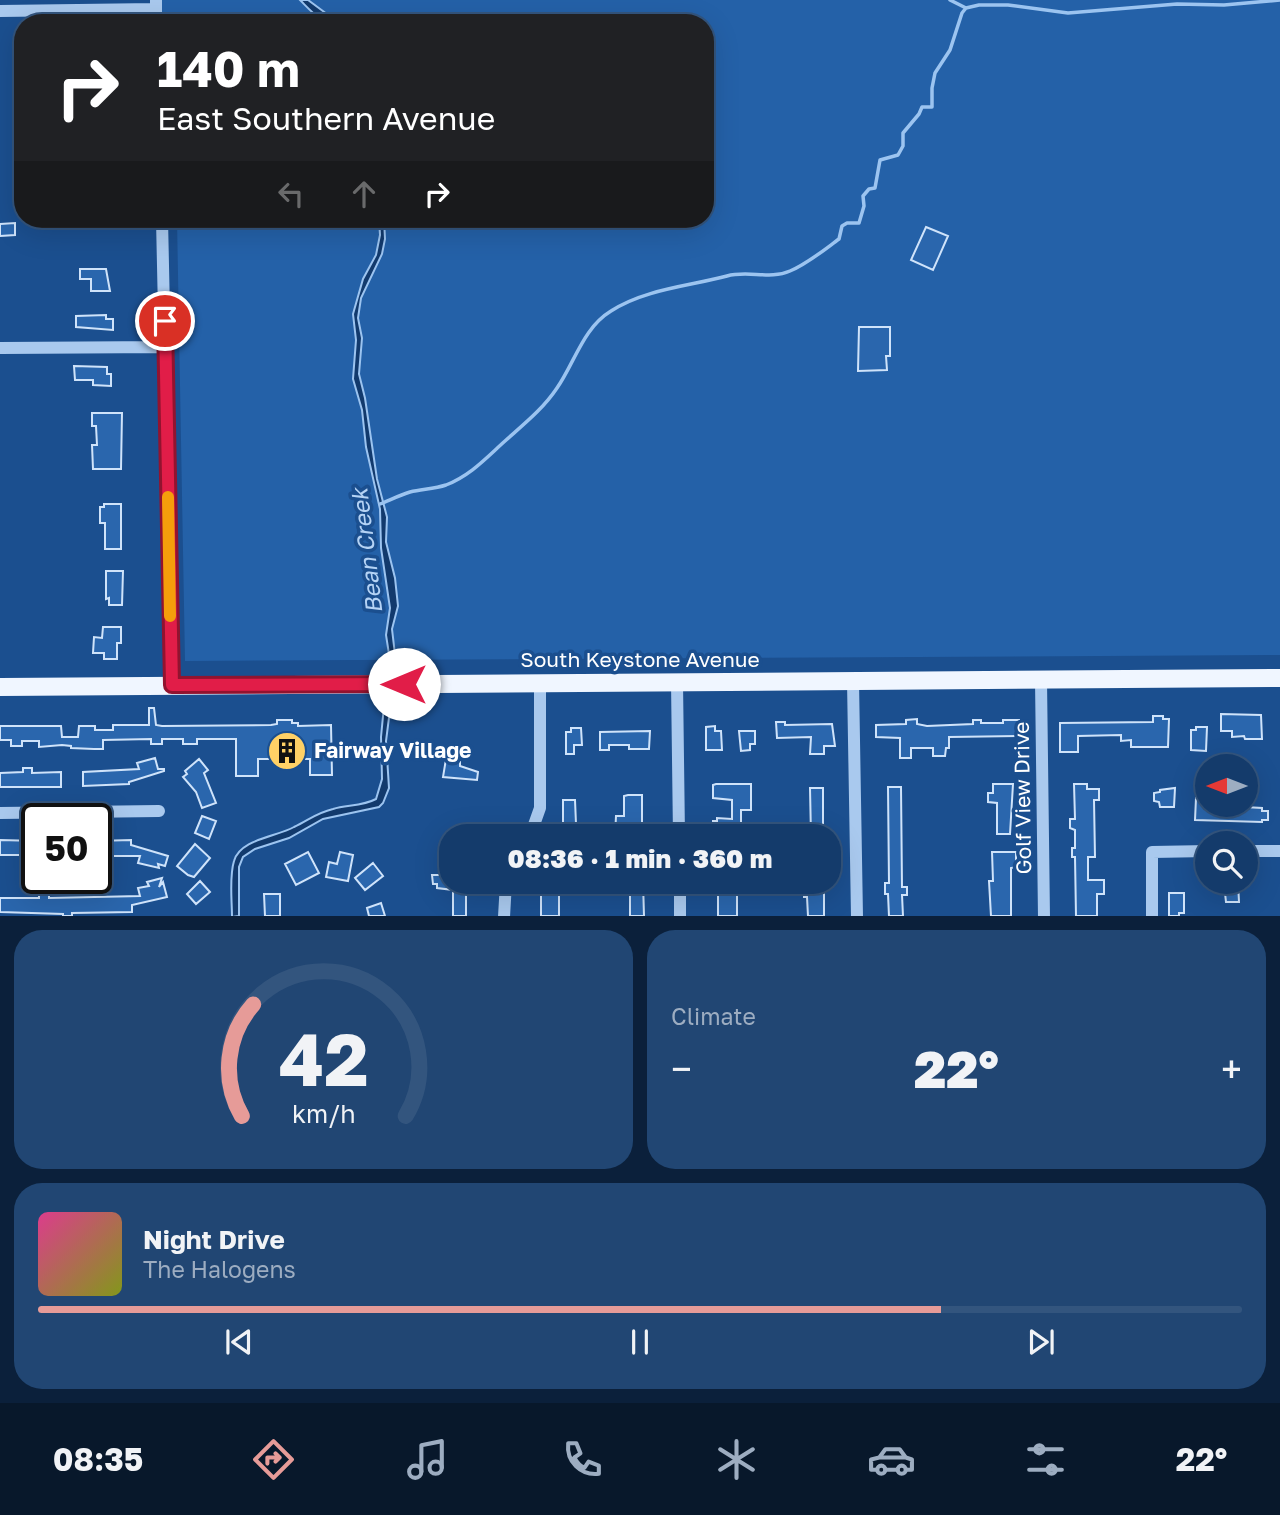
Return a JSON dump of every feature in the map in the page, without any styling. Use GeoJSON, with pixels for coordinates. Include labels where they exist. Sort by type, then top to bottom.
{"type":"FeatureCollection","features":[{"type":"Feature","properties":{"kind":"main road","name":"South Keystone Avenue"},"geometry":{"type":"LineString","coordinates":[[0,687],[1280,678]]}},
{"type":"Feature","properties":{"kind":"street"},"geometry":{"type":"LineString","coordinates":[[0,11],[155,5]]}},
{"type":"Feature","properties":{"kind":"street"},"geometry":{"type":"LineString","coordinates":[[162,228],[172,685]]}},
{"type":"Feature","properties":{"kind":"street"},"geometry":{"type":"LineString","coordinates":[[0,348],[166,346]]}},
{"type":"Feature","properties":{"kind":"street","name":"Golf View Drive"},"geometry":{"type":"LineString","coordinates":[[1041,680],[1044,916]]}},
{"type":"Feature","properties":{"kind":"street"},"geometry":{"type":"LineString","coordinates":[[853,681],[857,916]]}},
{"type":"Feature","properties":{"kind":"street"},"geometry":{"type":"LineString","coordinates":[[677,682],[679,824]]}},
{"type":"Feature","properties":{"kind":"street"},"geometry":{"type":"LineString","coordinates":[[534,824],[540,808],[540,683]]}},
{"type":"Feature","properties":{"kind":"street"},"geometry":{"type":"LineString","coordinates":[[0,813],[159,811]]}},
{"type":"Feature","properties":{"kind":"street"},"geometry":{"type":"LineString","coordinates":[[1152,916],[1152,852],[1195,851]]}},
{"type":"Feature","properties":{"kind":"street"},"geometry":{"type":"LineString","coordinates":[[1258,851],[1280,851]]}},
{"type":"Feature","properties":{"kind":"street"},"geometry":{"type":"LineString","coordinates":[[503,916],[505,894]]}},
{"type":"Feature","properties":{"kind":"street"},"geometry":{"type":"LineString","coordinates":[[680,894],[680,916]]}},
{"type":"Feature","properties":{"kind":"shaded area"},"geometry":{"type":"Polygon","coordinates":[[[160,0],[1280,0],[1280,655],[185,661],[177,228],[714,228],[714,14],[161,14],[160,0]]]}},
{"type":"Feature","properties":{"kind":"shaded area"},"geometry":{"type":"Polygon","coordinates":[[[300,0],[308,0],[327,14],[313,13],[300,0]]]}},
{"type":"Feature","properties":{"kind":"shaded area"},"geometry":{"type":"Polygon","coordinates":[[[380,228],[384,228],[382,254],[361,298],[358,318],[362,338],[359,374],[377,479],[387,517],[386,542],[395,578],[398,606],[392,629],[396,663],[386,741],[389,788],[379,807],[323,819],[289,838],[255,849],[243,857],[239,867],[239,916],[232,916],[232,867],[243,848],[322,813],[376,799],[382,779],[381,737],[389,654],[386,635],[390,608],[381,548],[380,509],[366,447],[362,410],[353,379],[356,340],[353,314],[363,279],[376,255],[380,228]]]}},
{"type":"Feature","properties":{"kind":"building"},"geometry":{"type":"Polygon","coordinates":[[[14,223],[15,235],[0,236],[0,224],[14,223]]]}},
{"type":"Feature","properties":{"kind":"building"},"geometry":{"type":"Polygon","coordinates":[[[926,227],[948,236],[933,270],[911,260],[926,227]]]}},
{"type":"Feature","properties":{"kind":"building"},"geometry":{"type":"Polygon","coordinates":[[[80,269],[106,269],[110,291],[91,291],[91,279],[80,279],[80,269]]]}},
{"type":"Feature","properties":{"kind":"building"},"geometry":{"type":"Polygon","coordinates":[[[106,315],[106,319],[113,319],[113,330],[76,327],[76,316],[106,315]]]}},
{"type":"Feature","properties":{"kind":"building"},"geometry":{"type":"Polygon","coordinates":[[[859,327],[890,327],[887,370],[858,371],[859,327]]]}},
{"type":"Feature","properties":{"kind":"building"},"geometry":{"type":"Polygon","coordinates":[[[74,366],[107,367],[107,374],[111,374],[111,386],[93,385],[93,380],[75,380],[74,366]]]}},
{"type":"Feature","properties":{"kind":"building"},"geometry":{"type":"Polygon","coordinates":[[[92,413],[122,413],[121,469],[93,469],[92,445],[97,445],[92,413]]]}},
{"type":"Feature","properties":{"kind":"building"},"geometry":{"type":"Polygon","coordinates":[[[104,504],[121,504],[121,549],[105,549],[105,523],[100,523],[100,507],[104,507],[104,504]]]}},
{"type":"Feature","properties":{"kind":"building"},"geometry":{"type":"Polygon","coordinates":[[[106,571],[123,571],[122,605],[109,605],[109,598],[106,599],[106,571]]]}},
{"type":"Feature","properties":{"kind":"building"},"geometry":{"type":"Polygon","coordinates":[[[103,627],[121,627],[117,659],[104,659],[104,653],[93,653],[94,637],[102,638],[103,627]]]}},
{"type":"Feature","properties":{"kind":"building"},"geometry":{"type":"Polygon","coordinates":[[[149,708],[154,708],[156,725],[162,726],[271,725],[277,724],[277,720],[292,720],[292,723],[298,723],[298,726],[331,725],[332,775],[310,775],[310,759],[258,759],[258,776],[236,776],[236,739],[197,739],[197,744],[183,744],[183,739],[162,739],[162,744],[151,744],[151,739],[103,740],[103,749],[71,748],[62,745],[39,747],[39,741],[22,741],[22,746],[11,746],[11,740],[0,740],[0,726],[61,726],[62,737],[78,737],[79,726],[95,726],[95,730],[113,730],[113,725],[149,725],[149,708]]]}},
{"type":"Feature","properties":{"kind":"building"},"geometry":{"type":"Polygon","coordinates":[[[1221,714],[1261,715],[1262,739],[1232,737],[1232,731],[1221,731],[1221,714]]]}},
{"type":"Feature","properties":{"kind":"building"},"geometry":{"type":"Polygon","coordinates":[[[1153,716],[1169,719],[1168,747],[1131,747],[1131,740],[1121,741],[1121,735],[1078,736],[1078,752],[1060,752],[1060,723],[1153,722],[1153,716]]]}},
{"type":"Feature","properties":{"kind":"building"},"geometry":{"type":"Polygon","coordinates":[[[917,719],[917,724],[927,726],[973,724],[973,720],[981,720],[981,723],[1003,723],[1003,720],[1019,720],[1019,725],[1025,725],[1025,736],[949,737],[949,748],[946,748],[945,756],[933,756],[933,748],[911,748],[911,758],[900,758],[900,738],[876,737],[876,725],[906,724],[906,720],[917,719]]]}},
{"type":"Feature","properties":{"kind":"building"},"geometry":{"type":"Polygon","coordinates":[[[776,722],[785,722],[785,725],[832,724],[835,746],[824,746],[824,754],[810,754],[811,737],[777,738],[776,722]]]}},
{"type":"Feature","properties":{"kind":"building"},"geometry":{"type":"Polygon","coordinates":[[[715,726],[715,731],[721,731],[722,750],[706,750],[706,727],[715,726]]]}},
{"type":"Feature","properties":{"kind":"building"},"geometry":{"type":"Polygon","coordinates":[[[1196,727],[1207,727],[1206,751],[1191,750],[1191,730],[1196,730],[1196,727]]]}},
{"type":"Feature","properties":{"kind":"building"},"geometry":{"type":"Polygon","coordinates":[[[571,728],[581,728],[582,745],[574,745],[574,754],[566,754],[566,732],[571,732],[571,728]]]}},
{"type":"Feature","properties":{"kind":"building"},"geometry":{"type":"Polygon","coordinates":[[[650,731],[649,749],[609,745],[609,750],[600,750],[600,732],[650,731]]]}},
{"type":"Feature","properties":{"kind":"building"},"geometry":{"type":"Polygon","coordinates":[[[739,731],[755,731],[755,744],[750,744],[750,750],[741,751],[739,731]]]}},
{"type":"Feature","properties":{"kind":"building"},"geometry":{"type":"Polygon","coordinates":[[[155,758],[158,769],[164,771],[129,784],[83,786],[83,772],[139,769],[137,763],[155,758]]]}},
{"type":"Feature","properties":{"kind":"building"},"geometry":{"type":"Polygon","coordinates":[[[199,759],[208,770],[204,773],[216,803],[202,808],[196,792],[183,777],[187,774],[185,771],[199,759]]]}},
{"type":"Feature","properties":{"kind":"building"},"geometry":{"type":"Polygon","coordinates":[[[446,759],[460,762],[460,766],[478,772],[477,780],[443,777],[446,759]]]}},
{"type":"Feature","properties":{"kind":"building"},"geometry":{"type":"Polygon","coordinates":[[[23,768],[32,768],[32,773],[61,772],[61,787],[0,787],[0,773],[23,772],[23,768]]]}},
{"type":"Feature","properties":{"kind":"building"},"geometry":{"type":"Polygon","coordinates":[[[751,784],[751,810],[741,810],[741,824],[713,824],[717,818],[732,819],[732,800],[713,798],[713,785],[751,784]]]}},
{"type":"Feature","properties":{"kind":"building"},"geometry":{"type":"Polygon","coordinates":[[[993,784],[1013,784],[1010,834],[997,834],[997,803],[988,802],[988,793],[993,793],[993,784]]]}},
{"type":"Feature","properties":{"kind":"building"},"geometry":{"type":"Polygon","coordinates":[[[1074,784],[1087,784],[1087,789],[1099,789],[1099,800],[1094,800],[1095,857],[1088,857],[1088,880],[1104,880],[1104,894],[1097,894],[1097,916],[1076,916],[1075,857],[1072,857],[1075,830],[1070,828],[1070,819],[1075,819],[1074,784]]]}},
{"type":"Feature","properties":{"kind":"building"},"geometry":{"type":"Polygon","coordinates":[[[888,787],[901,787],[902,887],[907,887],[907,895],[902,895],[903,916],[889,916],[888,894],[885,894],[885,883],[889,883],[888,787]]]}},
{"type":"Feature","properties":{"kind":"building"},"geometry":{"type":"Polygon","coordinates":[[[810,788],[823,788],[823,824],[811,824],[810,788]]]}},
{"type":"Feature","properties":{"kind":"building"},"geometry":{"type":"Polygon","coordinates":[[[1175,788],[1174,807],[1160,807],[1159,802],[1154,801],[1154,793],[1175,788]]]}},
{"type":"Feature","properties":{"kind":"building"},"geometry":{"type":"Polygon","coordinates":[[[642,795],[642,824],[616,824],[616,816],[624,816],[624,796],[642,795]]]}},
{"type":"Feature","properties":{"kind":"building"},"geometry":{"type":"Polygon","coordinates":[[[563,800],[575,800],[576,824],[563,824],[563,800]]]}},
{"type":"Feature","properties":{"kind":"building"},"geometry":{"type":"Polygon","coordinates":[[[1258,808],[1268,811],[1268,820],[1262,822],[1195,820],[1195,817],[1258,817],[1258,808]]]}},
{"type":"Feature","properties":{"kind":"building"},"geometry":{"type":"Polygon","coordinates":[[[202,816],[216,821],[209,839],[195,833],[202,816]]]}},
{"type":"Feature","properties":{"kind":"building"},"geometry":{"type":"Polygon","coordinates":[[[0,840],[21,841],[21,855],[0,855],[0,840]]]}},
{"type":"Feature","properties":{"kind":"building"},"geometry":{"type":"Polygon","coordinates":[[[131,840],[131,845],[168,856],[165,866],[158,864],[159,868],[138,863],[140,856],[112,856],[112,841],[131,840]]]}},
{"type":"Feature","properties":{"kind":"building"},"geometry":{"type":"Polygon","coordinates":[[[195,844],[210,858],[194,877],[177,866],[195,844]]]}},
{"type":"Feature","properties":{"kind":"building"},"geometry":{"type":"Polygon","coordinates":[[[308,852],[319,873],[296,885],[285,864],[308,852]]]}},
{"type":"Feature","properties":{"kind":"building"},"geometry":{"type":"Polygon","coordinates":[[[340,852],[353,855],[348,881],[326,877],[329,862],[337,864],[340,852]]]}},
{"type":"Feature","properties":{"kind":"building"},"geometry":{"type":"Polygon","coordinates":[[[992,852],[1016,852],[1016,867],[1011,868],[1011,916],[991,916],[989,881],[993,881],[992,852]]]}},
{"type":"Feature","properties":{"kind":"building"},"geometry":{"type":"Polygon","coordinates":[[[373,863],[383,876],[365,890],[355,878],[373,863]]]}},
{"type":"Feature","properties":{"kind":"building"},"geometry":{"type":"Polygon","coordinates":[[[432,875],[439,875],[439,888],[437,884],[433,884],[432,875]]]}},
{"type":"Feature","properties":{"kind":"building"},"geometry":{"type":"Polygon","coordinates":[[[162,878],[159,887],[163,882],[167,897],[132,905],[132,912],[72,913],[72,916],[63,916],[0,912],[0,898],[39,898],[39,894],[49,894],[49,898],[140,896],[138,888],[149,886],[147,882],[162,878]]]}},
{"type":"Feature","properties":{"kind":"building"},"geometry":{"type":"Polygon","coordinates":[[[200,881],[210,892],[196,904],[187,894],[200,881]]]}},
{"type":"Feature","properties":{"kind":"building"},"geometry":{"type":"Polygon","coordinates":[[[1169,893],[1184,893],[1184,913],[1179,913],[1179,916],[1169,916],[1169,893]]]}},
{"type":"Feature","properties":{"kind":"building"},"geometry":{"type":"Polygon","coordinates":[[[264,894],[280,894],[280,916],[265,916],[264,894]]]}},
{"type":"Feature","properties":{"kind":"building"},"geometry":{"type":"Polygon","coordinates":[[[453,894],[466,894],[466,916],[453,916],[453,894]]]}},
{"type":"Feature","properties":{"kind":"building"},"geometry":{"type":"Polygon","coordinates":[[[541,894],[559,894],[559,916],[541,916],[541,894]]]}},
{"type":"Feature","properties":{"kind":"building"},"geometry":{"type":"Polygon","coordinates":[[[630,894],[643,894],[644,916],[630,916],[630,894]]]}},
{"type":"Feature","properties":{"kind":"building"},"geometry":{"type":"Polygon","coordinates":[[[718,894],[737,894],[737,916],[718,916],[718,894]]]}},
{"type":"Feature","properties":{"kind":"building"},"geometry":{"type":"Polygon","coordinates":[[[804,894],[824,894],[824,916],[808,916],[807,897],[804,897],[804,894]]]}},
{"type":"Feature","properties":{"kind":"building"},"geometry":{"type":"Polygon","coordinates":[[[1225,894],[1239,894],[1239,902],[1226,902],[1225,894]]]}},
{"type":"Feature","properties":{"kind":"building"},"geometry":{"type":"Polygon","coordinates":[[[381,903],[385,916],[369,916],[367,908],[381,903]]]}},
{"type":"Feature","properties":{"kind":"waterway"},"geometry":{"type":"LineString","coordinates":[[950,0],[966,8]]}},
{"type":"Feature","properties":{"kind":"waterway","name":"Bean Creek"},"geometry":{"type":"LineString","coordinates":[[380,504],[410,492],[446,485],[478,466],[546,403],[586,336],[601,318],[611,311],[638,298],[668,289],[735,274],[782,274],[809,261],[839,239],[842,226],[859,223],[864,206],[863,196],[869,189],[875,188],[880,160],[898,155],[903,146],[903,133],[922,107],[932,107],[935,73],[950,50],[966,8],[1008,5],[1068,13],[1177,4],[1224,5],[1280,0]]}},
{"type":"Feature","properties":{"kind":"slow traffic"},"geometry":{"type":"LineString","coordinates":[[168,497],[170,616]]}},
{"type":"Feature","properties":{"kind":"place","name":"Fairway Village"},"geometry":{"type":"Point","coordinates":[287,751]}},
{"type":"Feature","properties":{"kind":"route"},"geometry":{"type":"LineString","coordinates":[[165,321],[172,685],[404,684]]}}]}
